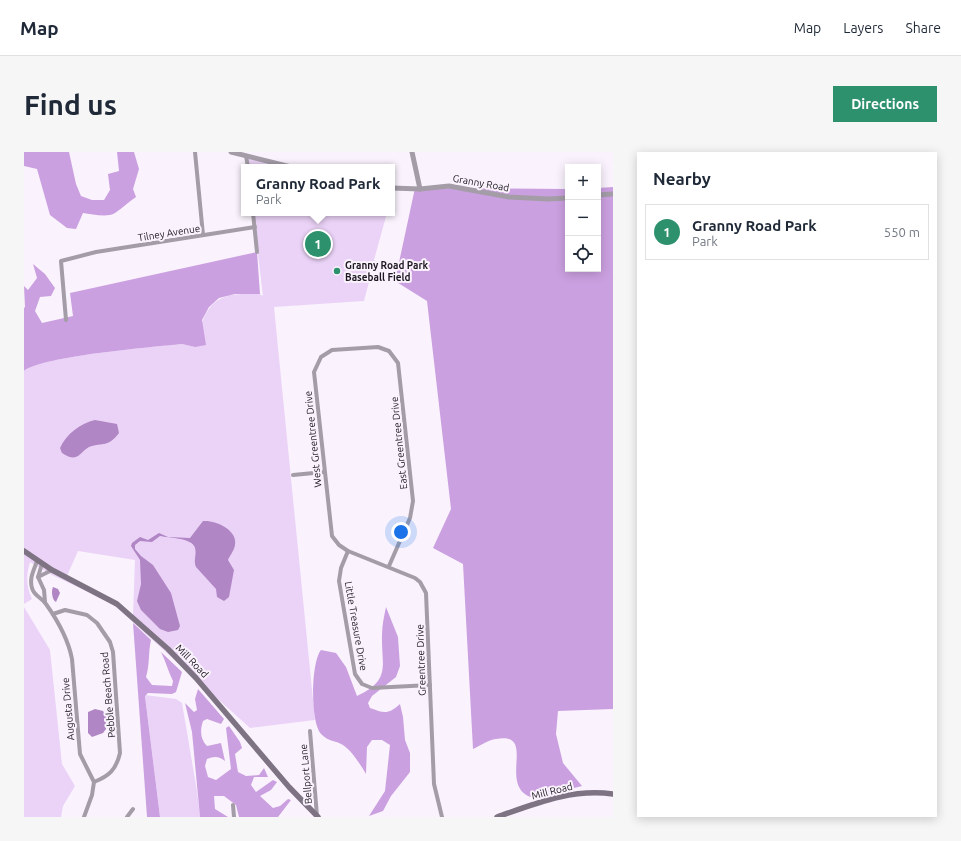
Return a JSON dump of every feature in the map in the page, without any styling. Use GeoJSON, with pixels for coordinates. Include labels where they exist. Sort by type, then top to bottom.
{"type":"FeatureCollection","features":[{"type":"Feature","properties":{"kind":"main road","name":"Mill Road"},"geometry":{"type":"LineString","coordinates":[[24,551],[39,563],[104,596],[140,627],[196,678],[289,787],[318,817]]}},
{"type":"Feature","properties":{"kind":"main road","name":"Mill Road"},"geometry":{"type":"LineString","coordinates":[[497,817],[567,795],[590,793],[613,794]]}},
{"type":"Feature","properties":{"kind":"street"},"geometry":{"type":"LineString","coordinates":[[195,152],[203,235]]}},
{"type":"Feature","properties":{"kind":"street"},"geometry":{"type":"LineString","coordinates":[[235,152],[279,164]]}},
{"type":"Feature","properties":{"kind":"street"},"geometry":{"type":"LineString","coordinates":[[412,152],[420,189]]}},
{"type":"Feature","properties":{"kind":"street"},"geometry":{"type":"LineString","coordinates":[[246,156],[247,164]]}},
{"type":"Feature","properties":{"kind":"street","name":"Granny Road"},"geometry":{"type":"LineString","coordinates":[[395,188],[420,189],[449,186],[509,197],[565,198]]}},
{"type":"Feature","properties":{"kind":"street"},"geometry":{"type":"LineString","coordinates":[[601,195],[613,194]]}},
{"type":"Feature","properties":{"kind":"street"},"geometry":{"type":"LineString","coordinates":[[253,216],[257,252]]}},
{"type":"Feature","properties":{"kind":"street","name":"Tilney Avenue"},"geometry":{"type":"LineString","coordinates":[[66,320],[61,261],[86,255],[255,227]]}},
{"type":"Feature","properties":{"kind":"street","name":"East Greentree Drive"},"geometry":{"type":"LineString","coordinates":[[355,348],[374,346],[383,348],[392,354],[398,367],[413,502],[410,518],[389,566]]}},
{"type":"Feature","properties":{"kind":"street","name":"West Greentree Drive"},"geometry":{"type":"LineString","coordinates":[[348,551],[339,545],[332,536],[314,372],[321,357],[327,352],[355,348]]}},
{"type":"Feature","properties":{"kind":"street"},"geometry":{"type":"LineString","coordinates":[[293,475],[324,472]]}},
{"type":"Feature","properties":{"kind":"street","name":"Greentree Drive"},"geometry":{"type":"LineString","coordinates":[[348,551],[389,566],[415,578],[420,582],[426,593],[434,784],[442,817]]}},
{"type":"Feature","properties":{"kind":"street","name":"Little Treasure Drive"},"geometry":{"type":"LineString","coordinates":[[348,551],[341,568],[339,581],[355,674],[362,684],[372,688],[430,685]]}},
{"type":"Feature","properties":{"kind":"street"},"geometry":{"type":"LineString","coordinates":[[38,577],[39,563]]}},
{"type":"Feature","properties":{"kind":"street","name":"Augusta Drive"},"geometry":{"type":"LineString","coordinates":[[39,563],[31,578],[32,587],[34,594],[45,602],[69,644],[72,659],[80,754],[94,782]]}},
{"type":"Feature","properties":{"kind":"street"},"geometry":{"type":"LineString","coordinates":[[38,577],[52,570]]}},
{"type":"Feature","properties":{"kind":"street","name":"Augusta Drive"},"geometry":{"type":"LineString","coordinates":[[38,577],[44,590],[45,602]]}},
{"type":"Feature","properties":{"kind":"street","name":"Pebble Beach Road"},"geometry":{"type":"LineString","coordinates":[[52,614],[65,610],[87,615],[105,632],[112,652],[120,753],[118,763],[113,771],[106,777],[94,782]]}},
{"type":"Feature","properties":{"kind":"street","name":"Bellport Lane"},"geometry":{"type":"LineString","coordinates":[[310,731],[318,817]]}},
{"type":"Feature","properties":{"kind":"street"},"geometry":{"type":"LineString","coordinates":[[84,817],[92,795],[94,782]]}},
{"type":"Feature","properties":{"kind":"street"},"geometry":{"type":"LineString","coordinates":[[233,805],[234,817]]}},
{"type":"Feature","properties":{"kind":"street"},"geometry":{"type":"LineString","coordinates":[[127,817],[133,809]]}},
{"type":"Feature","properties":{"kind":"shaded area"},"geometry":{"type":"Polygon","coordinates":[[[24,152],[69,152],[76,184],[81,196],[92,200],[104,200],[110,190],[108,174],[119,171],[117,152],[134,152],[139,169],[133,189],[136,197],[112,214],[99,215],[83,213],[76,229],[67,228],[50,215],[37,169],[24,166],[24,152]]]}},
{"type":"Feature","properties":{"kind":"shaded area"},"geometry":{"type":"Polygon","coordinates":[[[246,156],[282,164],[247,164],[246,156]]]}},
{"type":"Feature","properties":{"kind":"shaded area"},"geometry":{"type":"Polygon","coordinates":[[[613,187],[613,709],[558,711],[556,734],[563,763],[582,786],[534,798],[523,792],[518,783],[516,773],[517,752],[515,743],[508,739],[496,739],[473,749],[463,564],[433,548],[451,509],[427,301],[395,281],[415,188],[565,189],[565,272],[601,272],[601,188],[613,187]]]}},
{"type":"Feature","properties":{"kind":"shaded area"},"geometry":{"type":"Polygon","coordinates":[[[253,216],[386,216],[374,260],[377,262],[373,267],[364,301],[274,307],[315,720],[250,728],[116,607],[103,599],[52,575],[30,562],[27,581],[32,599],[24,604],[24,371],[52,361],[99,353],[182,344],[195,347],[204,317],[214,303],[221,298],[230,295],[259,294],[263,296],[253,216]],[[78,551],[67,576],[133,615],[135,560],[78,551]]]}},
{"type":"Feature","properties":{"kind":"shaded area"},"geometry":{"type":"Polygon","coordinates":[[[257,252],[260,294],[235,294],[219,298],[209,307],[202,320],[206,345],[195,347],[182,344],[99,353],[52,361],[24,371],[24,286],[28,290],[37,278],[33,264],[45,274],[55,288],[51,296],[40,297],[35,311],[42,323],[73,316],[70,293],[257,252]]]}},
{"type":"Feature","properties":{"kind":"shaded area"},"geometry":{"type":"Polygon","coordinates":[[[95,420],[117,424],[119,433],[109,442],[92,446],[76,457],[68,456],[62,453],[60,448],[66,438],[74,430],[79,426],[95,420]]]}},
{"type":"Feature","properties":{"kind":"shaded area"},"geometry":{"type":"Polygon","coordinates":[[[203,521],[220,524],[230,531],[235,540],[233,551],[228,560],[234,570],[229,597],[224,601],[217,597],[216,589],[196,567],[195,548],[190,542],[160,536],[152,542],[140,541],[135,545],[135,549],[141,556],[153,565],[171,593],[180,626],[178,630],[168,632],[160,629],[141,610],[137,601],[141,584],[140,560],[131,546],[132,543],[140,537],[148,540],[159,533],[168,537],[190,538],[203,521]]]}},
{"type":"Feature","properties":{"kind":"shaded area"},"geometry":{"type":"Polygon","coordinates":[[[53,587],[58,589],[60,593],[56,602],[52,595],[53,587]]]}},
{"type":"Feature","properties":{"kind":"shaded area"},"geometry":{"type":"Polygon","coordinates":[[[24,607],[50,650],[62,764],[75,786],[63,806],[61,817],[24,817],[24,607]]]}},
{"type":"Feature","properties":{"kind":"shaded area"},"geometry":{"type":"Polygon","coordinates":[[[386,607],[398,637],[400,666],[396,677],[372,696],[368,703],[370,708],[386,712],[392,710],[400,704],[405,740],[410,753],[410,772],[391,796],[383,811],[369,816],[385,791],[390,745],[382,740],[372,740],[367,747],[366,774],[350,751],[340,743],[321,734],[317,727],[315,718],[313,692],[315,666],[321,650],[336,653],[346,667],[357,696],[376,684],[382,671],[382,632],[386,607]]]}},
{"type":"Feature","properties":{"kind":"shaded area"},"geometry":{"type":"Polygon","coordinates":[[[133,623],[151,640],[146,677],[152,685],[172,686],[173,681],[161,652],[182,672],[176,692],[172,694],[148,693],[145,696],[160,817],[147,817],[133,623]]]}},
{"type":"Feature","properties":{"kind":"shaded area"},"geometry":{"type":"Polygon","coordinates":[[[198,689],[224,719],[221,724],[207,719],[203,721],[202,724],[201,734],[203,740],[207,746],[221,743],[225,761],[216,757],[207,759],[205,766],[208,777],[216,780],[231,769],[226,728],[229,726],[240,742],[242,748],[235,754],[238,772],[246,776],[259,775],[264,768],[268,777],[254,777],[251,785],[256,792],[273,780],[277,782],[271,790],[260,796],[273,808],[280,806],[288,799],[291,800],[278,817],[239,817],[236,805],[224,796],[214,796],[215,809],[228,817],[200,817],[192,732],[185,703],[194,712],[197,710],[195,699],[198,689]]]}},
{"type":"Feature","properties":{"kind":"shaded area"},"geometry":{"type":"Polygon","coordinates":[[[145,695],[176,699],[182,703],[200,817],[160,817],[145,695]]]}},
{"type":"Feature","properties":{"kind":"shaded area"},"geometry":{"type":"Polygon","coordinates":[[[95,709],[103,711],[106,716],[106,729],[103,733],[92,737],[88,733],[88,712],[95,709]]]}},
{"type":"Feature","properties":{"kind":"place","name":"Granny Road Park"},"geometry":{"type":"Point","coordinates":[318,244]}},
{"type":"Feature","properties":{"kind":"place","name":"Granny Road Park Baseball Field"},"geometry":{"type":"Point","coordinates":[337,271]}}]}
